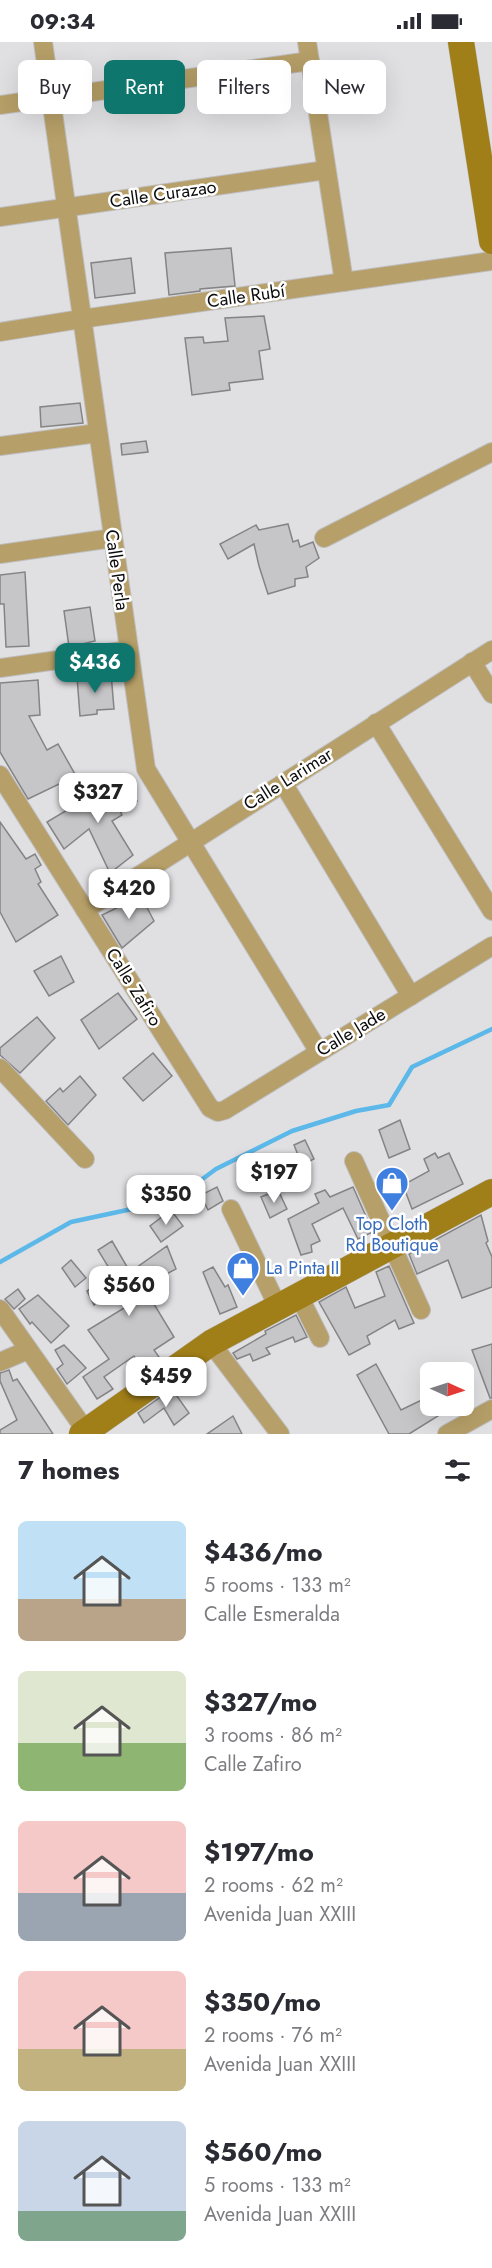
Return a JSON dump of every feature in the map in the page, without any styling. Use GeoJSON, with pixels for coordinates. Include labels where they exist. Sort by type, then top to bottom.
{"type":"FeatureCollection","features":[{"type":"Feature","properties":{"kind":"main road"},"geometry":{"type":"LineString","coordinates":[[461,42],[492,241]]}},
{"type":"Feature","properties":{"kind":"main road"},"geometry":{"type":"LineString","coordinates":[[86,1433],[211,1343],[492,1192]]}},
{"type":"Feature","properties":{"kind":"street","name":"Calle Perla"},"geometry":{"type":"LineString","coordinates":[[43,42],[45,60]]}},
{"type":"Feature","properties":{"kind":"street"},"geometry":{"type":"LineString","coordinates":[[307,42],[310,60]]}},
{"type":"Feature","properties":{"kind":"street"},"geometry":{"type":"LineString","coordinates":[[92,92],[303,62]]}},
{"type":"Feature","properties":{"kind":"street"},"geometry":{"type":"LineString","coordinates":[[0,105],[18,102]]}},
{"type":"Feature","properties":{"kind":"street","name":"Calle Perla"},"geometry":{"type":"LineString","coordinates":[[52,114],[146,769],[319,1052]]}},
{"type":"Feature","properties":{"kind":"street"},"geometry":{"type":"LineString","coordinates":[[318,114],[344,282]]}},
{"type":"Feature","properties":{"kind":"street","name":"Calle Curazao"},"geometry":{"type":"LineString","coordinates":[[0,217],[326,170]]}},
{"type":"Feature","properties":{"kind":"street","name":"Calle Rubí"},"geometry":{"type":"LineString","coordinates":[[0,332],[81,318],[492,261]]}},
{"type":"Feature","properties":{"kind":"street"},"geometry":{"type":"LineString","coordinates":[[0,446],[98,433]]}},
{"type":"Feature","properties":{"kind":"street"},"geometry":{"type":"LineString","coordinates":[[324,538],[492,452]]}},
{"type":"Feature","properties":{"kind":"street"},"geometry":{"type":"LineString","coordinates":[[0,554],[113,537]]}},
{"type":"Feature","properties":{"kind":"street"},"geometry":{"type":"LineString","coordinates":[[0,668],[129,650]]}},
{"type":"Feature","properties":{"kind":"street","name":"Calle Larimar"},"geometry":{"type":"LineString","coordinates":[[85,910],[492,650]]}},
{"type":"Feature","properties":{"kind":"street"},"geometry":{"type":"LineString","coordinates":[[472,662],[492,694]]}},
{"type":"Feature","properties":{"kind":"street"},"geometry":{"type":"LineString","coordinates":[[376,723],[492,911]]}},
{"type":"Feature","properties":{"kind":"street","name":"Calle Zafiro"},"geometry":{"type":"LineString","coordinates":[[0,775],[210,1108]]}},
{"type":"Feature","properties":{"kind":"street"},"geometry":{"type":"LineString","coordinates":[[283,783],[411,996]]}},
{"type":"Feature","properties":{"kind":"street","name":"Calle Jade"},"geometry":{"type":"LineString","coordinates":[[210,1108],[218,1112],[225,1110],[492,946]]}},
{"type":"Feature","properties":{"kind":"street"},"geometry":{"type":"LineString","coordinates":[[0,1068],[85,1159]]}},
{"type":"Feature","properties":{"kind":"street"},"geometry":{"type":"LineString","coordinates":[[354,1161],[421,1310]]}},
{"type":"Feature","properties":{"kind":"street"},"geometry":{"type":"LineString","coordinates":[[231,1209],[289,1302],[320,1338]]}},
{"type":"Feature","properties":{"kind":"street"},"geometry":{"type":"LineString","coordinates":[[0,1309],[86,1433]]}},
{"type":"Feature","properties":{"kind":"street"},"geometry":{"type":"LineString","coordinates":[[211,1343],[280,1434]]}},
{"type":"Feature","properties":{"kind":"street"},"geometry":{"type":"LineString","coordinates":[[0,1362],[28,1350]]}},
{"type":"Feature","properties":{"kind":"street"},"geometry":{"type":"LineString","coordinates":[[447,1434],[492,1409]]}},
{"type":"Feature","properties":{"kind":"building"},"geometry":{"type":"Polygon","coordinates":[[[231,248],[235,286],[169,295],[165,253],[231,248]]]}},
{"type":"Feature","properties":{"kind":"building"},"geometry":{"type":"Polygon","coordinates":[[[131,258],[135,293],[95,298],[91,263],[131,258]]]}},
{"type":"Feature","properties":{"kind":"building"},"geometry":{"type":"Polygon","coordinates":[[[264,316],[270,349],[259,351],[263,379],[229,383],[230,390],[192,395],[185,338],[203,337],[204,343],[228,341],[225,318],[264,316]]]}},
{"type":"Feature","properties":{"kind":"building"},"geometry":{"type":"Polygon","coordinates":[[[80,403],[83,423],[41,427],[40,407],[80,403]]]}},
{"type":"Feature","properties":{"kind":"building"},"geometry":{"type":"Polygon","coordinates":[[[146,441],[148,452],[122,455],[121,444],[146,441]]]}},
{"type":"Feature","properties":{"kind":"building"},"geometry":{"type":"Polygon","coordinates":[[[288,524],[293,542],[298,540],[300,547],[313,542],[319,558],[306,567],[308,577],[295,579],[295,586],[268,594],[254,544],[228,559],[220,544],[256,525],[259,530],[288,524]]]}},
{"type":"Feature","properties":{"kind":"building"},"geometry":{"type":"Polygon","coordinates":[[[25,572],[29,646],[6,647],[4,604],[0,604],[0,575],[25,572]]]}},
{"type":"Feature","properties":{"kind":"building"},"geometry":{"type":"Polygon","coordinates":[[[90,607],[95,641],[69,647],[64,611],[90,607]]]}},
{"type":"Feature","properties":{"kind":"building"},"geometry":{"type":"Polygon","coordinates":[[[111,673],[114,709],[97,710],[97,714],[80,716],[77,677],[111,673]]]}},
{"type":"Feature","properties":{"kind":"building"},"geometry":{"type":"Polygon","coordinates":[[[38,680],[40,715],[29,716],[47,750],[58,744],[76,776],[28,799],[0,752],[0,683],[38,680]]]}},
{"type":"Feature","properties":{"kind":"building"},"geometry":{"type":"Polygon","coordinates":[[[125,781],[137,801],[120,811],[122,815],[112,821],[133,855],[110,873],[89,829],[64,849],[47,822],[84,800],[125,781]]]}},
{"type":"Feature","properties":{"kind":"building"},"geometry":{"type":"Polygon","coordinates":[[[0,822],[26,859],[35,854],[41,865],[35,869],[41,882],[38,884],[58,915],[16,942],[0,912],[0,822]]]}},
{"type":"Feature","properties":{"kind":"building"},"geometry":{"type":"Polygon","coordinates":[[[141,896],[154,921],[122,948],[102,915],[141,896]]]}},
{"type":"Feature","properties":{"kind":"building"},"geometry":{"type":"Polygon","coordinates":[[[61,956],[74,982],[49,996],[34,971],[61,956]]]}},
{"type":"Feature","properties":{"kind":"building"},"geometry":{"type":"Polygon","coordinates":[[[118,993],[137,1019],[99,1049],[81,1020],[118,993]]]}},
{"type":"Feature","properties":{"kind":"building"},"geometry":{"type":"Polygon","coordinates":[[[37,1017],[55,1038],[20,1073],[0,1055],[0,1048],[37,1017]]]}},
{"type":"Feature","properties":{"kind":"building"},"geometry":{"type":"Polygon","coordinates":[[[153,1053],[172,1076],[143,1101],[123,1078],[153,1053]]]}},
{"type":"Feature","properties":{"kind":"building"},"geometry":{"type":"Polygon","coordinates":[[[80,1076],[96,1095],[68,1125],[46,1101],[60,1088],[63,1092],[80,1076]]]}},
{"type":"Feature","properties":{"kind":"building"},"geometry":{"type":"Polygon","coordinates":[[[400,1120],[410,1149],[389,1158],[379,1130],[400,1120]]]}},
{"type":"Feature","properties":{"kind":"building"},"geometry":{"type":"Polygon","coordinates":[[[305,1140],[314,1159],[302,1165],[294,1145],[305,1140]]]}},
{"type":"Feature","properties":{"kind":"building"},"geometry":{"type":"Polygon","coordinates":[[[435,1153],[438,1158],[449,1153],[463,1184],[412,1209],[403,1185],[429,1171],[424,1159],[435,1153]]]}},
{"type":"Feature","properties":{"kind":"building"},"geometry":{"type":"Polygon","coordinates":[[[217,1187],[223,1201],[208,1210],[201,1195],[217,1187]]]}},
{"type":"Feature","properties":{"kind":"building"},"geometry":{"type":"Polygon","coordinates":[[[353,1187],[373,1232],[358,1239],[343,1208],[312,1224],[320,1241],[311,1245],[312,1252],[301,1255],[288,1219],[319,1203],[315,1194],[325,1190],[330,1197],[353,1187]]]}},
{"type":"Feature","properties":{"kind":"building"},"geometry":{"type":"Polygon","coordinates":[[[278,1190],[287,1209],[270,1218],[261,1197],[278,1190]]]}},
{"type":"Feature","properties":{"kind":"building"},"geometry":{"type":"Polygon","coordinates":[[[171,1210],[183,1226],[161,1242],[150,1226],[171,1210]]]}},
{"type":"Feature","properties":{"kind":"building"},"geometry":{"type":"Polygon","coordinates":[[[481,1215],[488,1241],[486,1243],[492,1257],[492,1287],[462,1298],[448,1260],[417,1274],[409,1254],[481,1215]]]}},
{"type":"Feature","properties":{"kind":"building"},"geometry":{"type":"Polygon","coordinates":[[[112,1241],[130,1272],[167,1246],[176,1269],[143,1286],[174,1337],[154,1350],[159,1357],[141,1367],[134,1356],[104,1377],[113,1389],[97,1399],[83,1377],[109,1359],[88,1330],[134,1302],[122,1280],[94,1305],[87,1291],[112,1273],[98,1250],[112,1241]]]}},
{"type":"Feature","properties":{"kind":"building"},"geometry":{"type":"Polygon","coordinates":[[[71,1260],[86,1278],[75,1287],[62,1268],[71,1260]]]}},
{"type":"Feature","properties":{"kind":"building"},"geometry":{"type":"Polygon","coordinates":[[[389,1266],[414,1323],[399,1329],[395,1320],[367,1336],[370,1344],[349,1355],[319,1302],[346,1287],[355,1308],[385,1296],[376,1272],[389,1266]]]}},
{"type":"Feature","properties":{"kind":"building"},"geometry":{"type":"Polygon","coordinates":[[[213,1267],[225,1287],[228,1285],[237,1307],[220,1314],[203,1272],[213,1267]]]}},
{"type":"Feature","properties":{"kind":"building"},"geometry":{"type":"Polygon","coordinates":[[[18,1289],[25,1299],[14,1309],[5,1299],[18,1289]]]}},
{"type":"Feature","properties":{"kind":"building"},"geometry":{"type":"Polygon","coordinates":[[[38,1295],[69,1326],[51,1343],[32,1322],[30,1324],[19,1309],[38,1295]]]}},
{"type":"Feature","properties":{"kind":"building"},"geometry":{"type":"Polygon","coordinates":[[[296,1315],[307,1337],[295,1342],[293,1337],[266,1348],[270,1354],[253,1361],[250,1354],[237,1359],[233,1353],[266,1334],[265,1331],[296,1315]]]}},
{"type":"Feature","properties":{"kind":"building"},"geometry":{"type":"Polygon","coordinates":[[[492,1344],[492,1398],[490,1398],[472,1350],[492,1344]]]}},
{"type":"Feature","properties":{"kind":"building"},"geometry":{"type":"Polygon","coordinates":[[[64,1345],[86,1368],[67,1384],[57,1369],[63,1364],[55,1350],[64,1345]]]}},
{"type":"Feature","properties":{"kind":"building"},"geometry":{"type":"Polygon","coordinates":[[[376,1364],[401,1410],[420,1401],[420,1416],[438,1416],[409,1434],[389,1434],[357,1375],[376,1364]]]}},
{"type":"Feature","properties":{"kind":"building"},"geometry":{"type":"Polygon","coordinates":[[[9,1370],[13,1381],[17,1379],[53,1434],[0,1434],[0,1430],[17,1420],[0,1381],[0,1373],[9,1370]]]}},
{"type":"Feature","properties":{"kind":"building"},"geometry":{"type":"Polygon","coordinates":[[[172,1389],[189,1413],[174,1425],[164,1408],[144,1423],[138,1413],[172,1389]]]}},
{"type":"Feature","properties":{"kind":"building"},"geometry":{"type":"Polygon","coordinates":[[[233,1416],[242,1434],[207,1434],[233,1416]]]}},
{"type":"Feature","properties":{"kind":"waterway"},"geometry":{"type":"LineString","coordinates":[[0,1262],[71,1222],[174,1200],[216,1169],[292,1131],[356,1111],[389,1105],[412,1067],[492,1029]]}},
{"type":"Feature","properties":{"kind":"place","name":"Top Cloth Rd Boutique"},"geometry":{"type":"Point","coordinates":[392,1212]}},
{"type":"Feature","properties":{"kind":"place","name":"La Pinta II"},"geometry":{"type":"Point","coordinates":[243,1297]}}]}
